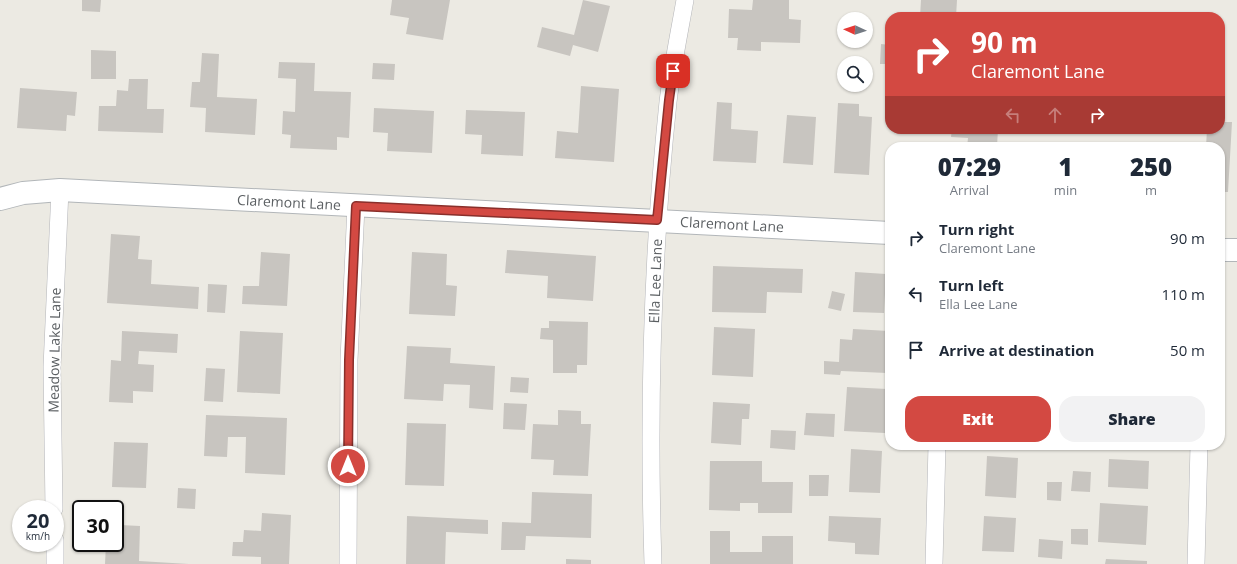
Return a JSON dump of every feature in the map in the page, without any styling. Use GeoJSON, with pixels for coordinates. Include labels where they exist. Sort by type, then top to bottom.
{"type":"FeatureCollection","features":[{"type":"Feature","properties":{"kind":"street","name":"Ella Lee Lane"},"geometry":{"type":"LineString","coordinates":[[653,564],[650,457],[657,220],[669,100],[685,0]]}},
{"type":"Feature","properties":{"kind":"street","name":"Claremont Lane"},"geometry":{"type":"LineString","coordinates":[[0,199],[23,193],[60,190],[885,233]]}},
{"type":"Feature","properties":{"kind":"street","name":"Meadow Lake Lane"},"geometry":{"type":"LineString","coordinates":[[54,500],[52,367],[60,190]]}},
{"type":"Feature","properties":{"kind":"street"},"geometry":{"type":"LineString","coordinates":[[348,564],[349,360],[356,206]]}},
{"type":"Feature","properties":{"kind":"street"},"geometry":{"type":"LineString","coordinates":[[1225,250],[1237,250]]}},
{"type":"Feature","properties":{"kind":"street"},"geometry":{"type":"LineString","coordinates":[[934,564],[937,450]]}},
{"type":"Feature","properties":{"kind":"street"},"geometry":{"type":"LineString","coordinates":[[1196,564],[1199,450]]}},
{"type":"Feature","properties":{"kind":"street"},"geometry":{"type":"LineString","coordinates":[[55,552],[55,564]]}},
{"type":"Feature","properties":{"kind":"building"},"geometry":{"type":"Polygon","coordinates":[[[82,0],[101,0],[100,12],[82,11],[82,0]]]}},
{"type":"Feature","properties":{"kind":"building"},"geometry":{"type":"Polygon","coordinates":[[[392,0],[450,0],[443,40],[406,34],[409,18],[390,15],[392,0]]]}},
{"type":"Feature","properties":{"kind":"building"},"geometry":{"type":"Polygon","coordinates":[[[583,0],[610,6],[598,52],[573,45],[570,56],[537,47],[542,27],[574,35],[583,0]]]}},
{"type":"Feature","properties":{"kind":"building"},"geometry":{"type":"Polygon","coordinates":[[[753,0],[789,0],[789,19],[801,20],[800,43],[761,42],[761,51],[737,50],[738,38],[728,38],[729,9],[752,10],[753,0]]]}},
{"type":"Feature","properties":{"kind":"building"},"geometry":{"type":"Polygon","coordinates":[[[921,0],[957,0],[956,12],[920,12],[921,0]]]}},
{"type":"Feature","properties":{"kind":"building"},"geometry":{"type":"Polygon","coordinates":[[[881,44],[885,44],[885,64],[880,64],[881,44]]]}},
{"type":"Feature","properties":{"kind":"building"},"geometry":{"type":"Polygon","coordinates":[[[91,50],[116,51],[116,79],[91,79],[91,50]]]}},
{"type":"Feature","properties":{"kind":"building"},"geometry":{"type":"Polygon","coordinates":[[[202,53],[219,54],[217,97],[257,99],[255,135],[205,132],[206,108],[190,107],[192,82],[200,82],[202,53]]]}},
{"type":"Feature","properties":{"kind":"building"},"geometry":{"type":"Polygon","coordinates":[[[279,62],[315,63],[314,91],[351,92],[349,138],[337,137],[337,150],[290,148],[291,135],[282,134],[283,111],[295,112],[296,79],[278,78],[279,62]]]}},
{"type":"Feature","properties":{"kind":"building"},"geometry":{"type":"Polygon","coordinates":[[[373,63],[395,64],[394,80],[372,79],[373,63]]]}},
{"type":"Feature","properties":{"kind":"building"},"geometry":{"type":"Polygon","coordinates":[[[129,79],[148,79],[147,109],[164,109],[163,133],[98,131],[99,106],[116,106],[117,90],[128,91],[129,79]]]}},
{"type":"Feature","properties":{"kind":"building"},"geometry":{"type":"Polygon","coordinates":[[[581,86],[619,89],[614,162],[555,158],[557,131],[578,133],[581,86]]]}},
{"type":"Feature","properties":{"kind":"building"},"geometry":{"type":"Polygon","coordinates":[[[20,88],[77,92],[75,116],[67,115],[66,131],[17,128],[20,88]]]}},
{"type":"Feature","properties":{"kind":"building"},"geometry":{"type":"Polygon","coordinates":[[[717,102],[732,103],[731,129],[758,131],[756,163],[713,161],[717,102]]]}},
{"type":"Feature","properties":{"kind":"building"},"geometry":{"type":"Polygon","coordinates":[[[838,103],[859,104],[859,116],[872,117],[869,175],[834,173],[838,103]]]}},
{"type":"Feature","properties":{"kind":"building"},"geometry":{"type":"Polygon","coordinates":[[[374,108],[434,111],[432,153],[387,151],[388,133],[373,132],[374,108]]]}},
{"type":"Feature","properties":{"kind":"building"},"geometry":{"type":"Polygon","coordinates":[[[466,110],[525,112],[523,156],[481,154],[482,135],[465,134],[466,110]]]}},
{"type":"Feature","properties":{"kind":"building"},"geometry":{"type":"Polygon","coordinates":[[[787,115],[816,117],[813,165],[783,163],[787,115]]]}},
{"type":"Feature","properties":{"kind":"building"},"geometry":{"type":"Polygon","coordinates":[[[1225,122],[1232,122],[1228,192],[1225,192],[1225,142],[1206,142],[1207,134],[1225,134],[1225,122]]]}},
{"type":"Feature","properties":{"kind":"building"},"geometry":{"type":"Polygon","coordinates":[[[951,134],[998,134],[997,142],[968,142],[968,138],[951,137],[951,134]]]}},
{"type":"Feature","properties":{"kind":"building"},"geometry":{"type":"Polygon","coordinates":[[[111,234],[140,236],[138,259],[152,260],[151,284],[199,287],[198,309],[107,303],[111,234]]]}},
{"type":"Feature","properties":{"kind":"building"},"geometry":{"type":"Polygon","coordinates":[[[507,250],[596,256],[593,301],[547,298],[548,276],[505,273],[507,250]]]}},
{"type":"Feature","properties":{"kind":"building"},"geometry":{"type":"Polygon","coordinates":[[[261,252],[290,254],[287,306],[242,304],[243,286],[259,286],[261,252]]]}},
{"type":"Feature","properties":{"kind":"building"},"geometry":{"type":"Polygon","coordinates":[[[412,252],[447,254],[446,285],[457,286],[455,316],[409,314],[412,252]]]}},
{"type":"Feature","properties":{"kind":"building"},"geometry":{"type":"Polygon","coordinates":[[[713,266],[803,269],[802,293],[767,292],[766,313],[712,312],[713,266]]]}},
{"type":"Feature","properties":{"kind":"building"},"geometry":{"type":"Polygon","coordinates":[[[855,272],[885,274],[884,313],[853,312],[855,272]]]}},
{"type":"Feature","properties":{"kind":"building"},"geometry":{"type":"Polygon","coordinates":[[[208,284],[227,285],[225,313],[207,312],[208,284]]]}},
{"type":"Feature","properties":{"kind":"building"},"geometry":{"type":"Polygon","coordinates":[[[832,291],[845,294],[841,311],[828,308],[832,291]]]}},
{"type":"Feature","properties":{"kind":"building"},"geometry":{"type":"Polygon","coordinates":[[[549,321],[588,322],[587,365],[577,365],[577,373],[553,373],[553,340],[540,339],[541,328],[549,328],[549,321]]]}},
{"type":"Feature","properties":{"kind":"building"},"geometry":{"type":"Polygon","coordinates":[[[714,327],[755,329],[753,377],[712,375],[714,327]]]}},
{"type":"Feature","properties":{"kind":"building"},"geometry":{"type":"Polygon","coordinates":[[[853,329],[885,331],[885,373],[841,371],[840,375],[824,374],[824,361],[839,362],[840,339],[852,340],[853,329]]]}},
{"type":"Feature","properties":{"kind":"building"},"geometry":{"type":"Polygon","coordinates":[[[122,331],[178,334],[177,353],[139,351],[138,364],[154,365],[153,392],[133,391],[133,403],[109,402],[111,360],[121,361],[122,331]]]}},
{"type":"Feature","properties":{"kind":"building"},"geometry":{"type":"Polygon","coordinates":[[[240,331],[283,333],[280,394],[237,392],[240,331]]]}},
{"type":"Feature","properties":{"kind":"building"},"geometry":{"type":"Polygon","coordinates":[[[407,346],[451,348],[450,363],[495,366],[493,410],[469,408],[470,385],[444,384],[443,401],[404,399],[407,346]]]}},
{"type":"Feature","properties":{"kind":"building"},"geometry":{"type":"Polygon","coordinates":[[[206,368],[225,369],[223,402],[204,401],[206,368]]]}},
{"type":"Feature","properties":{"kind":"building"},"geometry":{"type":"Polygon","coordinates":[[[511,377],[529,378],[528,393],[510,392],[511,377]]]}},
{"type":"Feature","properties":{"kind":"building"},"geometry":{"type":"Polygon","coordinates":[[[847,387],[885,389],[885,433],[844,431],[847,387]]]}},
{"type":"Feature","properties":{"kind":"building"},"geometry":{"type":"Polygon","coordinates":[[[713,402],[750,404],[749,419],[742,419],[741,445],[711,443],[713,402]]]}},
{"type":"Feature","properties":{"kind":"building"},"geometry":{"type":"Polygon","coordinates":[[[504,403],[527,404],[525,430],[503,429],[504,403]]]}},
{"type":"Feature","properties":{"kind":"building"},"geometry":{"type":"Polygon","coordinates":[[[558,410],[581,411],[581,424],[591,424],[588,476],[553,475],[554,460],[531,459],[533,424],[558,425],[558,410]]]}},
{"type":"Feature","properties":{"kind":"building"},"geometry":{"type":"Polygon","coordinates":[[[806,413],[835,414],[834,437],[804,435],[806,413]]]}},
{"type":"Feature","properties":{"kind":"building"},"geometry":{"type":"Polygon","coordinates":[[[206,415],[287,418],[285,475],[245,473],[246,437],[228,437],[227,457],[204,456],[206,415]]]}},
{"type":"Feature","properties":{"kind":"building"},"geometry":{"type":"Polygon","coordinates":[[[407,423],[446,424],[444,486],[405,485],[407,423]]]}},
{"type":"Feature","properties":{"kind":"building"},"geometry":{"type":"Polygon","coordinates":[[[771,430],[796,431],[795,450],[770,448],[771,430]]]}},
{"type":"Feature","properties":{"kind":"building"},"geometry":{"type":"Polygon","coordinates":[[[114,442],[148,443],[146,488],[112,487],[114,442]]]}},
{"type":"Feature","properties":{"kind":"building"},"geometry":{"type":"Polygon","coordinates":[[[851,449],[882,451],[880,493],[849,492],[851,449]]]}},
{"type":"Feature","properties":{"kind":"building"},"geometry":{"type":"Polygon","coordinates":[[[987,456],[1018,458],[1016,498],[985,496],[987,456]]]}},
{"type":"Feature","properties":{"kind":"building"},"geometry":{"type":"Polygon","coordinates":[[[1109,459],[1149,461],[1148,489],[1108,487],[1109,459]]]}},
{"type":"Feature","properties":{"kind":"building"},"geometry":{"type":"Polygon","coordinates":[[[710,461],[762,461],[762,482],[793,482],[792,513],[758,513],[758,503],[740,503],[740,511],[709,510],[710,461]]]}},
{"type":"Feature","properties":{"kind":"building"},"geometry":{"type":"Polygon","coordinates":[[[1073,471],[1091,472],[1090,492],[1071,491],[1073,471]]]}},
{"type":"Feature","properties":{"kind":"building"},"geometry":{"type":"Polygon","coordinates":[[[809,475],[829,475],[828,496],[809,496],[809,475]]]}},
{"type":"Feature","properties":{"kind":"building"},"geometry":{"type":"Polygon","coordinates":[[[1047,482],[1062,482],[1061,501],[1047,500],[1047,482]]]}},
{"type":"Feature","properties":{"kind":"building"},"geometry":{"type":"Polygon","coordinates":[[[178,488],[196,489],[195,509],[177,508],[178,488]]]}},
{"type":"Feature","properties":{"kind":"building"},"geometry":{"type":"Polygon","coordinates":[[[532,492],[592,494],[591,538],[526,536],[525,550],[501,550],[502,522],[531,523],[532,492]]]}},
{"type":"Feature","properties":{"kind":"building"},"geometry":{"type":"Polygon","coordinates":[[[1100,503],[1148,506],[1146,545],[1098,542],[1100,503]]]}},
{"type":"Feature","properties":{"kind":"building"},"geometry":{"type":"Polygon","coordinates":[[[262,513],[291,515],[289,564],[261,564],[261,557],[232,556],[233,542],[243,542],[244,530],[261,531],[262,513]]]}},
{"type":"Feature","properties":{"kind":"building"},"geometry":{"type":"Polygon","coordinates":[[[407,516],[488,520],[488,534],[446,532],[445,564],[406,564],[407,516]]]}},
{"type":"Feature","properties":{"kind":"building"},"geometry":{"type":"Polygon","coordinates":[[[829,516],[881,518],[879,555],[855,554],[855,543],[828,541],[829,516]]]}},
{"type":"Feature","properties":{"kind":"building"},"geometry":{"type":"Polygon","coordinates":[[[984,516],[1016,518],[1014,552],[982,551],[984,516]]]}},
{"type":"Feature","properties":{"kind":"building"},"geometry":{"type":"Polygon","coordinates":[[[124,525],[140,526],[139,561],[189,564],[105,564],[106,552],[124,552],[124,525]]]}},
{"type":"Feature","properties":{"kind":"building"},"geometry":{"type":"Polygon","coordinates":[[[1071,529],[1088,529],[1088,545],[1071,544],[1071,529]]]}},
{"type":"Feature","properties":{"kind":"building"},"geometry":{"type":"Polygon","coordinates":[[[710,531],[730,531],[730,552],[762,552],[762,536],[793,536],[793,564],[710,564],[710,531]]]}},
{"type":"Feature","properties":{"kind":"building"},"geometry":{"type":"Polygon","coordinates":[[[1039,539],[1063,541],[1062,559],[1038,557],[1039,539]]]}},
{"type":"Feature","properties":{"kind":"building"},"geometry":{"type":"Polygon","coordinates":[[[566,559],[591,560],[591,564],[566,564],[566,559]]]}},
{"type":"Feature","properties":{"kind":"building"},"geometry":{"type":"Polygon","coordinates":[[[1106,559],[1147,561],[1147,564],[1105,564],[1106,559]]]}},
{"type":"Feature","properties":{"kind":"route"},"geometry":{"type":"LineString","coordinates":[[348,466],[349,360],[356,206],[657,220],[673,71]]}}]}
